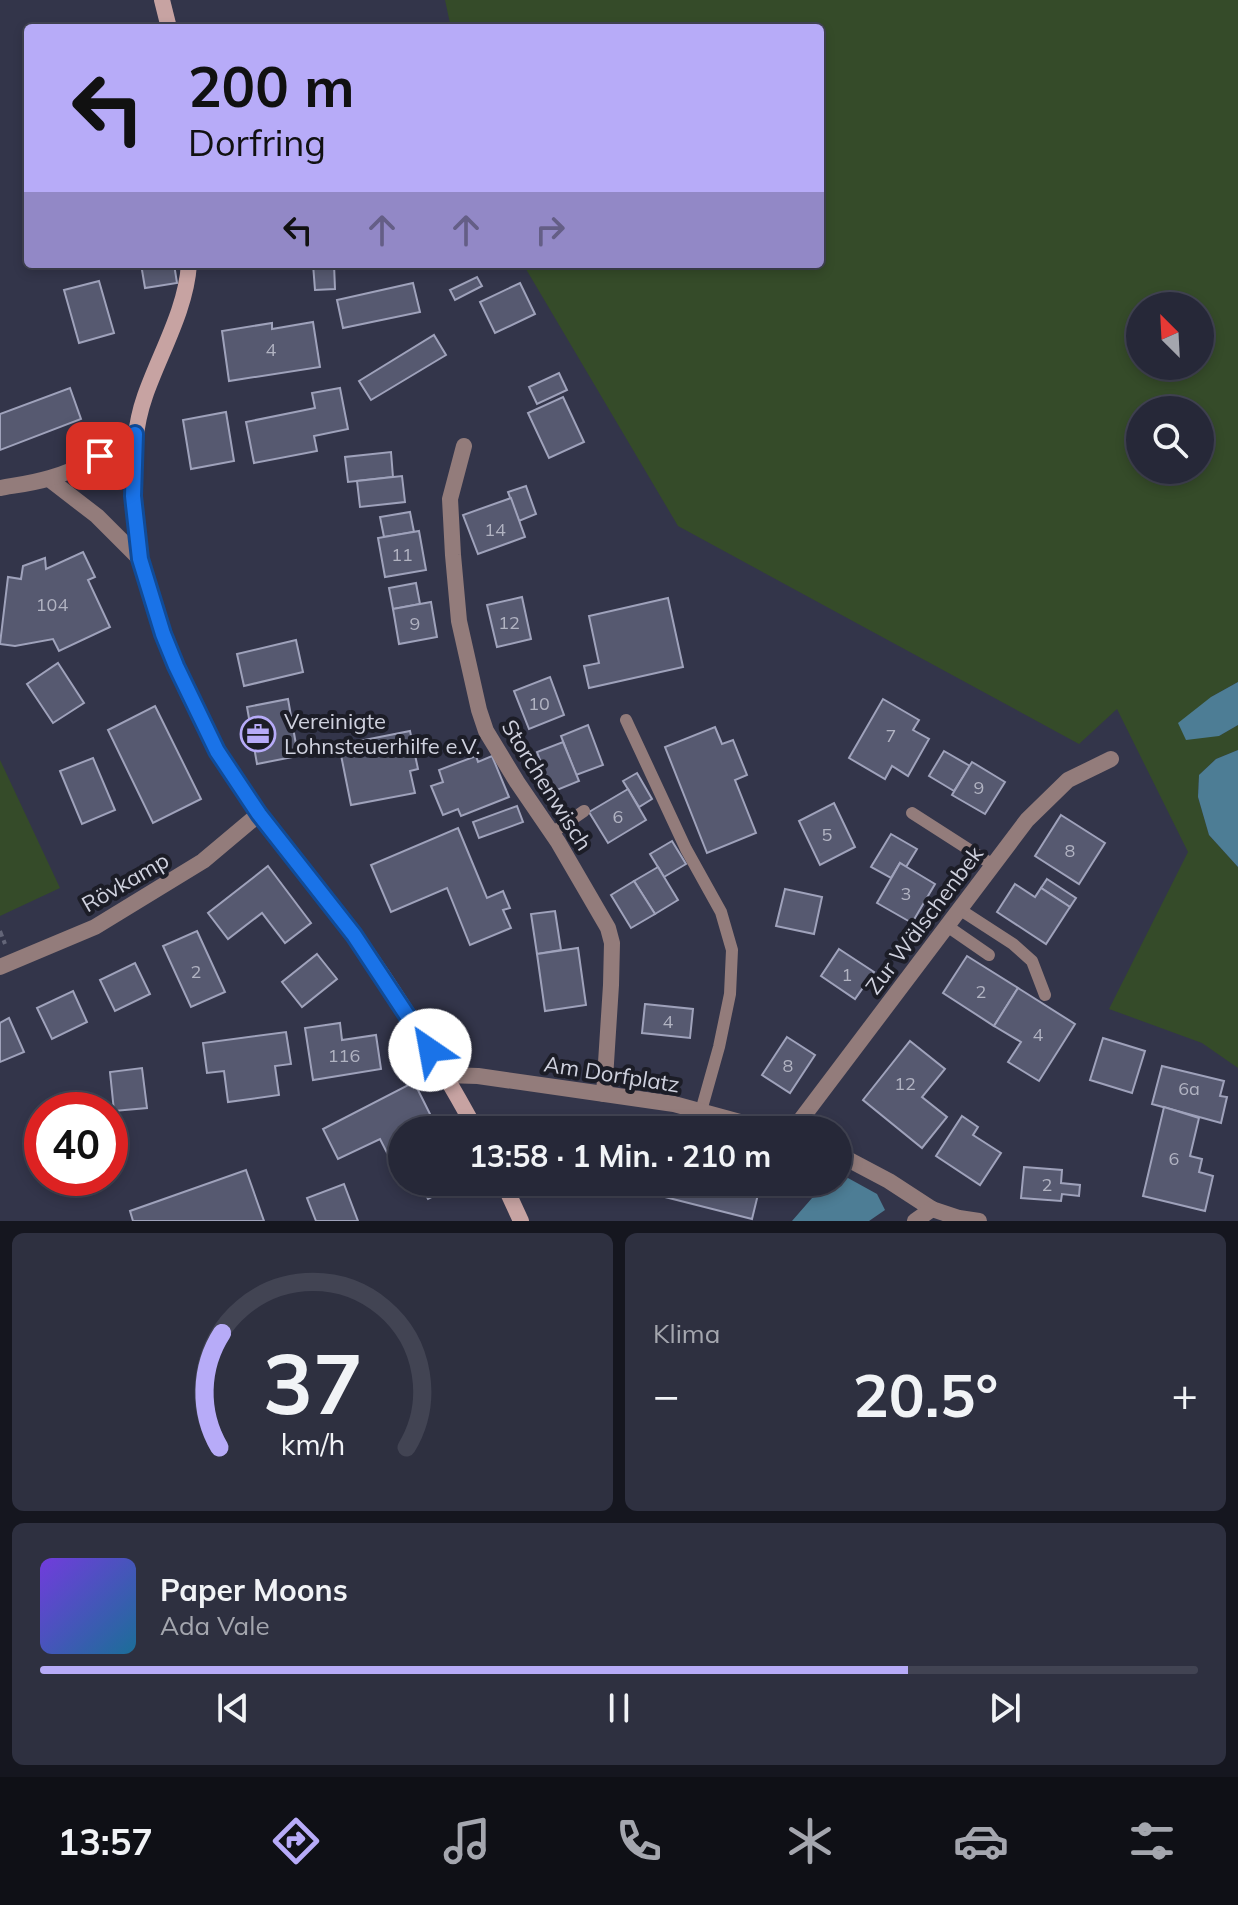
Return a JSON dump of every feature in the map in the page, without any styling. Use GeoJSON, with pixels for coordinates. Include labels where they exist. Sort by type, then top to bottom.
{"type":"FeatureCollection","features":[{"type":"Feature","properties":{"kind":"street"},"geometry":{"type":"LineString","coordinates":[[162,0],[168,24]]}},
{"type":"Feature","properties":{"kind":"street"},"geometry":{"type":"LineString","coordinates":[[189,268],[187,286],[144,399],[135,434],[133,496],[140,559],[163,634],[217,751],[259,814],[354,935],[468,1116]]}},
{"type":"Feature","properties":{"kind":"street"},"geometry":{"type":"LineString","coordinates":[[0,488],[49,479],[74,469],[135,434]]}},
{"type":"Feature","properties":{"kind":"street","name":"Storchenwisch"},"geometry":{"type":"LineString","coordinates":[[464,446],[450,499],[459,621],[469,668],[486,731],[552,833],[608,928],[612,943],[611,985],[604,1094]]}},
{"type":"Feature","properties":{"kind":"street"},"geometry":{"type":"LineString","coordinates":[[49,479],[97,516],[140,559]]}},
{"type":"Feature","properties":{"kind":"street","name":"Zur Wälschenbek"},"geometry":{"type":"LineString","coordinates":[[804,1116],[1027,820],[1068,780],[1111,759]]}},
{"type":"Feature","properties":{"kind":"street","name":"Rövkamp"},"geometry":{"type":"LineString","coordinates":[[0,967],[95,927],[203,861],[259,814]]}},
{"type":"Feature","properties":{"kind":"street","name":"Am Dorfplatz"},"geometry":{"type":"LineString","coordinates":[[445,1075],[478,1076],[674,1104],[719,1116]]}},
{"type":"Feature","properties":{"kind":"street"},"geometry":{"type":"LineString","coordinates":[[852,1161],[932,1209],[979,1221]]}},
{"type":"Feature","properties":{"kind":"street"},"geometry":{"type":"LineString","coordinates":[[509,1196],[521,1221]]}},
{"type":"Feature","properties":{"kind":"street"},"geometry":{"type":"LineString","coordinates":[[915,1221],[932,1209]]}},
{"type":"Feature","properties":{"kind":"lane"},"geometry":{"type":"LineString","coordinates":[[626,720],[686,849],[721,912],[732,950],[730,994],[701,1111]]}},
{"type":"Feature","properties":{"kind":"lane"},"geometry":{"type":"LineString","coordinates":[[552,833],[584,811]]}},
{"type":"Feature","properties":{"kind":"lane"},"geometry":{"type":"LineString","coordinates":[[912,813],[993,865]]}},
{"type":"Feature","properties":{"kind":"lane"},"geometry":{"type":"LineString","coordinates":[[959,909],[1013,944],[1032,961],[1045,995]]}},
{"type":"Feature","properties":{"kind":"lane"},"geometry":{"type":"LineString","coordinates":[[947,926],[989,955]]}},
{"type":"Feature","properties":{"kind":"green space"},"geometry":{"type":"Polygon","coordinates":[[[445,0],[1238,0],[1238,682],[1211,697],[1219,736],[1238,725],[1238,750],[1216,759],[1199,775],[1198,797],[1209,835],[1238,867],[1238,1068],[1202,1043],[1109,1009],[1188,852],[1117,709],[1079,744],[678,526],[525,268],[824,268],[824,24],[450,24],[445,0]]]}},
{"type":"Feature","properties":{"kind":"green space"},"geometry":{"type":"Polygon","coordinates":[[[0,760],[60,888],[0,916],[0,760]]]}},
{"type":"Feature","properties":{"kind":"water"},"geometry":{"type":"Polygon","coordinates":[[[1238,682],[1238,725],[1219,736],[1186,740],[1178,723],[1211,697],[1238,682]]]}},
{"type":"Feature","properties":{"kind":"water"},"geometry":{"type":"Polygon","coordinates":[[[1238,750],[1238,867],[1209,835],[1198,797],[1199,775],[1216,759],[1238,750]]]}},
{"type":"Feature","properties":{"kind":"water"},"geometry":{"type":"Polygon","coordinates":[[[852,1180],[877,1194],[885,1210],[869,1221],[792,1221],[814,1196],[852,1196],[852,1180]]]}},
{"type":"Feature","properties":{"kind":"building"},"geometry":{"type":"Polygon","coordinates":[[[142,268],[175,268],[177,283],[145,288],[142,268]]]}},
{"type":"Feature","properties":{"kind":"building"},"geometry":{"type":"Polygon","coordinates":[[[313,268],[334,268],[335,289],[315,290],[313,268]]]}},
{"type":"Feature","properties":{"kind":"building"},"geometry":{"type":"Polygon","coordinates":[[[477,277],[482,286],[455,300],[450,290],[477,277]]]}},
{"type":"Feature","properties":{"kind":"building"},"geometry":{"type":"Polygon","coordinates":[[[99,281],[114,333],[79,343],[64,290],[99,281]]]}},
{"type":"Feature","properties":{"kind":"building"},"geometry":{"type":"Polygon","coordinates":[[[413,283],[420,312],[343,328],[337,300],[413,283]]]}},
{"type":"Feature","properties":{"kind":"building"},"geometry":{"type":"Polygon","coordinates":[[[520,283],[535,314],[495,333],[480,302],[520,283]]]}},
{"type":"Feature","properties":{"kind":"building"},"geometry":{"type":"Polygon","coordinates":[[[313,322],[320,367],[229,381],[222,331],[272,323],[272,329],[313,322]]]}},
{"type":"Feature","properties":{"kind":"building"},"geometry":{"type":"Polygon","coordinates":[[[434,335],[446,355],[371,400],[359,381],[434,335]]]}},
{"type":"Feature","properties":{"kind":"building"},"geometry":{"type":"Polygon","coordinates":[[[559,373],[567,390],[537,404],[529,387],[559,373]]]}},
{"type":"Feature","properties":{"kind":"building"},"geometry":{"type":"Polygon","coordinates":[[[70,388],[81,419],[0,450],[0,414],[70,388]]]}},
{"type":"Feature","properties":{"kind":"building"},"geometry":{"type":"Polygon","coordinates":[[[340,388],[348,429],[314,436],[317,451],[254,463],[246,422],[315,408],[312,393],[340,388]]]}},
{"type":"Feature","properties":{"kind":"building"},"geometry":{"type":"Polygon","coordinates":[[[563,397],[584,442],[549,458],[528,413],[563,397]]]}},
{"type":"Feature","properties":{"kind":"building"},"geometry":{"type":"Polygon","coordinates":[[[226,412],[234,461],[191,469],[183,420],[226,412]]]}},
{"type":"Feature","properties":{"kind":"building"},"geometry":{"type":"Polygon","coordinates":[[[391,452],[393,477],[348,482],[345,457],[391,452]]]}},
{"type":"Feature","properties":{"kind":"building"},"geometry":{"type":"Polygon","coordinates":[[[402,476],[405,502],[360,507],[357,481],[402,476]]]}},
{"type":"Feature","properties":{"kind":"building"},"geometry":{"type":"Polygon","coordinates":[[[526,486],[536,514],[519,521],[508,492],[526,486]]]}},
{"type":"Feature","properties":{"kind":"building"},"geometry":{"type":"Polygon","coordinates":[[[511,498],[525,537],[478,554],[463,515],[511,498]]]}},
{"type":"Feature","properties":{"kind":"building"},"geometry":{"type":"Polygon","coordinates":[[[410,512],[414,532],[384,537],[380,517],[410,512]]]}},
{"type":"Feature","properties":{"kind":"building"},"geometry":{"type":"Polygon","coordinates":[[[419,531],[426,570],[385,577],[378,538],[419,531]]]}},
{"type":"Feature","properties":{"kind":"building"},"geometry":{"type":"Polygon","coordinates":[[[83,552],[95,577],[88,580],[110,627],[59,651],[53,639],[15,646],[0,644],[8,577],[21,579],[23,566],[45,558],[46,569],[83,552]]]}},
{"type":"Feature","properties":{"kind":"building"},"geometry":{"type":"Polygon","coordinates":[[[416,583],[420,604],[393,609],[389,588],[416,583]]]}},
{"type":"Feature","properties":{"kind":"building"},"geometry":{"type":"Polygon","coordinates":[[[522,597],[531,639],[497,647],[487,605],[522,597]]]}},
{"type":"Feature","properties":{"kind":"building"},"geometry":{"type":"Polygon","coordinates":[[[668,598],[683,667],[589,688],[584,666],[599,663],[589,616],[668,598]]]}},
{"type":"Feature","properties":{"kind":"building"},"geometry":{"type":"Polygon","coordinates":[[[431,602],[437,637],[399,644],[393,609],[431,602]]]}},
{"type":"Feature","properties":{"kind":"building"},"geometry":{"type":"Polygon","coordinates":[[[296,640],[303,672],[244,686],[237,654],[296,640]]]}},
{"type":"Feature","properties":{"kind":"building"},"geometry":{"type":"Polygon","coordinates":[[[58,663],[84,703],[53,723],[27,684],[58,663]]]}},
{"type":"Feature","properties":{"kind":"building"},"geometry":{"type":"Polygon","coordinates":[[[550,677],[564,715],[529,729],[514,691],[550,677]]]}},
{"type":"Feature","properties":{"kind":"building"},"geometry":{"type":"Polygon","coordinates":[[[288,699],[298,756],[257,764],[247,707],[288,699]]]}},
{"type":"Feature","properties":{"kind":"building"},"geometry":{"type":"Polygon","coordinates":[[[883,699],[919,720],[913,730],[929,739],[908,776],[892,766],[885,779],[849,758],[883,699]]]}},
{"type":"Feature","properties":{"kind":"building"},"geometry":{"type":"Polygon","coordinates":[[[155,706],[201,799],[153,823],[108,730],[155,706]]]}},
{"type":"Feature","properties":{"kind":"building"},"geometry":{"type":"Polygon","coordinates":[[[588,725],[603,765],[576,775],[561,736],[588,725]]]}},
{"type":"Feature","properties":{"kind":"building"},"geometry":{"type":"Polygon","coordinates":[[[715,727],[722,744],[733,740],[747,775],[735,780],[756,833],[707,853],[665,747],[715,727]]]}},
{"type":"Feature","properties":{"kind":"building"},"geometry":{"type":"Polygon","coordinates":[[[410,731],[418,769],[410,771],[415,793],[351,805],[339,745],[410,731]]]}},
{"type":"Feature","properties":{"kind":"building"},"geometry":{"type":"Polygon","coordinates":[[[563,742],[579,781],[552,792],[537,752],[563,742]]]}},
{"type":"Feature","properties":{"kind":"building"},"geometry":{"type":"Polygon","coordinates":[[[944,751],[970,766],[954,791],[929,776],[944,751]]]}},
{"type":"Feature","properties":{"kind":"building"},"geometry":{"type":"Polygon","coordinates":[[[476,756],[478,762],[492,756],[509,797],[461,816],[458,809],[443,815],[431,786],[443,782],[439,770],[476,756]]]}},
{"type":"Feature","properties":{"kind":"building"},"geometry":{"type":"Polygon","coordinates":[[[93,758],[115,810],[82,824],[60,771],[93,758]]]}},
{"type":"Feature","properties":{"kind":"building"},"geometry":{"type":"Polygon","coordinates":[[[972,762],[1005,782],[985,814],[952,795],[972,762]]]}},
{"type":"Feature","properties":{"kind":"building"},"geometry":{"type":"Polygon","coordinates":[[[637,773],[652,799],[639,807],[623,781],[637,773]]]}},
{"type":"Feature","properties":{"kind":"building"},"geometry":{"type":"Polygon","coordinates":[[[628,789],[646,820],[608,843],[589,812],[628,789]]]}},
{"type":"Feature","properties":{"kind":"building"},"geometry":{"type":"Polygon","coordinates":[[[834,803],[855,847],[820,865],[799,821],[834,803]]]}},
{"type":"Feature","properties":{"kind":"building"},"geometry":{"type":"Polygon","coordinates":[[[517,806],[523,822],[479,838],[473,822],[517,806]]]}},
{"type":"Feature","properties":{"kind":"building"},"geometry":{"type":"Polygon","coordinates":[[[1061,815],[1105,843],[1079,884],[1035,856],[1061,815]]]}},
{"type":"Feature","properties":{"kind":"building"},"geometry":{"type":"Polygon","coordinates":[[[458,828],[487,898],[503,891],[510,908],[503,910],[511,928],[470,945],[447,888],[391,912],[371,865],[458,828]]]}},
{"type":"Feature","properties":{"kind":"building"},"geometry":{"type":"Polygon","coordinates":[[[891,834],[917,849],[906,867],[900,863],[891,878],[871,867],[891,834]]]}},
{"type":"Feature","properties":{"kind":"building"},"geometry":{"type":"Polygon","coordinates":[[[672,841],[686,864],[664,877],[650,854],[672,841]]]}},
{"type":"Feature","properties":{"kind":"building"},"geometry":{"type":"Polygon","coordinates":[[[900,863],[935,884],[912,923],[877,903],[900,863]]]}},
{"type":"Feature","properties":{"kind":"building"},"geometry":{"type":"Polygon","coordinates":[[[268,866],[311,923],[285,943],[262,913],[228,939],[208,913],[268,866]]]}},
{"type":"Feature","properties":{"kind":"building"},"geometry":{"type":"Polygon","coordinates":[[[658,867],[678,900],[655,914],[634,881],[658,867]]]}},
{"type":"Feature","properties":{"kind":"building"},"geometry":{"type":"Polygon","coordinates":[[[1047,879],[1076,898],[1070,907],[1041,888],[1047,879]]]}},
{"type":"Feature","properties":{"kind":"building"},"geometry":{"type":"Polygon","coordinates":[[[634,881],[655,914],[631,928],[611,895],[634,881]]]}},
{"type":"Feature","properties":{"kind":"building"},"geometry":{"type":"Polygon","coordinates":[[[1015,884],[1035,897],[1041,888],[1070,907],[1046,944],[997,912],[1015,884]]]}},
{"type":"Feature","properties":{"kind":"building"},"geometry":{"type":"Polygon","coordinates":[[[785,889],[822,897],[814,934],[776,926],[785,889]]]}},
{"type":"Feature","properties":{"kind":"building"},"geometry":{"type":"Polygon","coordinates":[[[555,911],[561,950],[537,954],[531,914],[555,911]]]}},
{"type":"Feature","properties":{"kind":"building"},"geometry":{"type":"Polygon","coordinates":[[[197,931],[225,992],[191,1007],[163,946],[197,931]]]}},
{"type":"Feature","properties":{"kind":"building"},"geometry":{"type":"Polygon","coordinates":[[[578,948],[586,1005],[545,1011],[537,954],[578,948]]]}},
{"type":"Feature","properties":{"kind":"building"},"geometry":{"type":"Polygon","coordinates":[[[839,949],[874,972],[855,999],[821,976],[839,949]]]}},
{"type":"Feature","properties":{"kind":"building"},"geometry":{"type":"Polygon","coordinates":[[[317,954],[337,979],[302,1007],[282,982],[317,954]]]}},
{"type":"Feature","properties":{"kind":"building"},"geometry":{"type":"Polygon","coordinates":[[[967,956],[1018,988],[994,1026],[943,993],[967,956]]]}},
{"type":"Feature","properties":{"kind":"building"},"geometry":{"type":"Polygon","coordinates":[[[135,963],[150,994],[115,1011],[100,980],[135,963]]]}},
{"type":"Feature","properties":{"kind":"building"},"geometry":{"type":"Polygon","coordinates":[[[1018,988],[1075,1024],[1039,1081],[1008,1062],[1021,1042],[994,1026],[1018,988]]]}},
{"type":"Feature","properties":{"kind":"building"},"geometry":{"type":"Polygon","coordinates":[[[73,991],[87,1022],[52,1039],[37,1008],[73,991]]]}},
{"type":"Feature","properties":{"kind":"building"},"geometry":{"type":"Polygon","coordinates":[[[645,1004],[693,1009],[690,1038],[642,1033],[645,1004]]]}},
{"type":"Feature","properties":{"kind":"building"},"geometry":{"type":"Polygon","coordinates":[[[9,1018],[24,1052],[0,1062],[0,1023],[9,1018]]]}},
{"type":"Feature","properties":{"kind":"building"},"geometry":{"type":"Polygon","coordinates":[[[340,1023],[342,1040],[376,1035],[381,1069],[313,1080],[305,1028],[340,1023]]]}},
{"type":"Feature","properties":{"kind":"building"},"geometry":{"type":"Polygon","coordinates":[[[286,1032],[291,1064],[275,1066],[279,1095],[228,1102],[224,1071],[207,1073],[203,1043],[286,1032]]]}},
{"type":"Feature","properties":{"kind":"building"},"geometry":{"type":"Polygon","coordinates":[[[787,1037],[815,1055],[790,1093],[762,1075],[787,1037]]]}},
{"type":"Feature","properties":{"kind":"building"},"geometry":{"type":"Polygon","coordinates":[[[1103,1038],[1145,1051],[1132,1093],[1090,1080],[1103,1038]]]}},
{"type":"Feature","properties":{"kind":"building"},"geometry":{"type":"Polygon","coordinates":[[[910,1041],[945,1069],[922,1097],[947,1117],[922,1148],[863,1100],[910,1041]]]}},
{"type":"Feature","properties":{"kind":"building"},"geometry":{"type":"Polygon","coordinates":[[[1162,1066],[1224,1081],[1220,1096],[1227,1097],[1221,1123],[1152,1104],[1162,1066]]]}},
{"type":"Feature","properties":{"kind":"building"},"geometry":{"type":"Polygon","coordinates":[[[142,1068],[147,1108],[128,1110],[128,1092],[112,1092],[110,1072],[142,1068]]]}},
{"type":"Feature","properties":{"kind":"building"},"geometry":{"type":"Polygon","coordinates":[[[414,1082],[431,1116],[388,1116],[388,1155],[380,1139],[338,1159],[323,1129],[414,1082]]]}},
{"type":"Feature","properties":{"kind":"building"},"geometry":{"type":"Polygon","coordinates":[[[1164,1107],[1199,1118],[1190,1156],[1202,1159],[1199,1172],[1213,1176],[1205,1211],[1143,1196],[1164,1107]]]}},
{"type":"Feature","properties":{"kind":"building"},"geometry":{"type":"Polygon","coordinates":[[[962,1116],[978,1127],[973,1135],[1001,1153],[980,1185],[936,1156],[962,1116]]]}},
{"type":"Feature","properties":{"kind":"building"},"geometry":{"type":"Polygon","coordinates":[[[1024,1167],[1062,1170],[1061,1183],[1080,1185],[1079,1196],[1062,1194],[1061,1201],[1021,1198],[1024,1167]]]}},
{"type":"Feature","properties":{"kind":"building"},"geometry":{"type":"Polygon","coordinates":[[[246,1170],[264,1221],[133,1221],[130,1211],[246,1170]]]}},
{"type":"Feature","properties":{"kind":"building"},"geometry":{"type":"Polygon","coordinates":[[[344,1184],[358,1221],[316,1221],[307,1198],[344,1184]]]}},
{"type":"Feature","properties":{"kind":"building"},"geometry":{"type":"Polygon","coordinates":[[[661,1196],[758,1196],[752,1219],[661,1196]]]}},
{"type":"Feature","properties":{"kind":"place","name":"Vereinigte Lohnsteuerhilfe e.V."},"geometry":{"type":"Point","coordinates":[258,734]}},
{"type":"Feature","properties":{"kind":"route"},"geometry":{"type":"LineString","coordinates":[[100,456],[135,434],[133,496],[140,559],[176,666],[217,751],[259,814],[354,935],[430,1050]]}}]}
